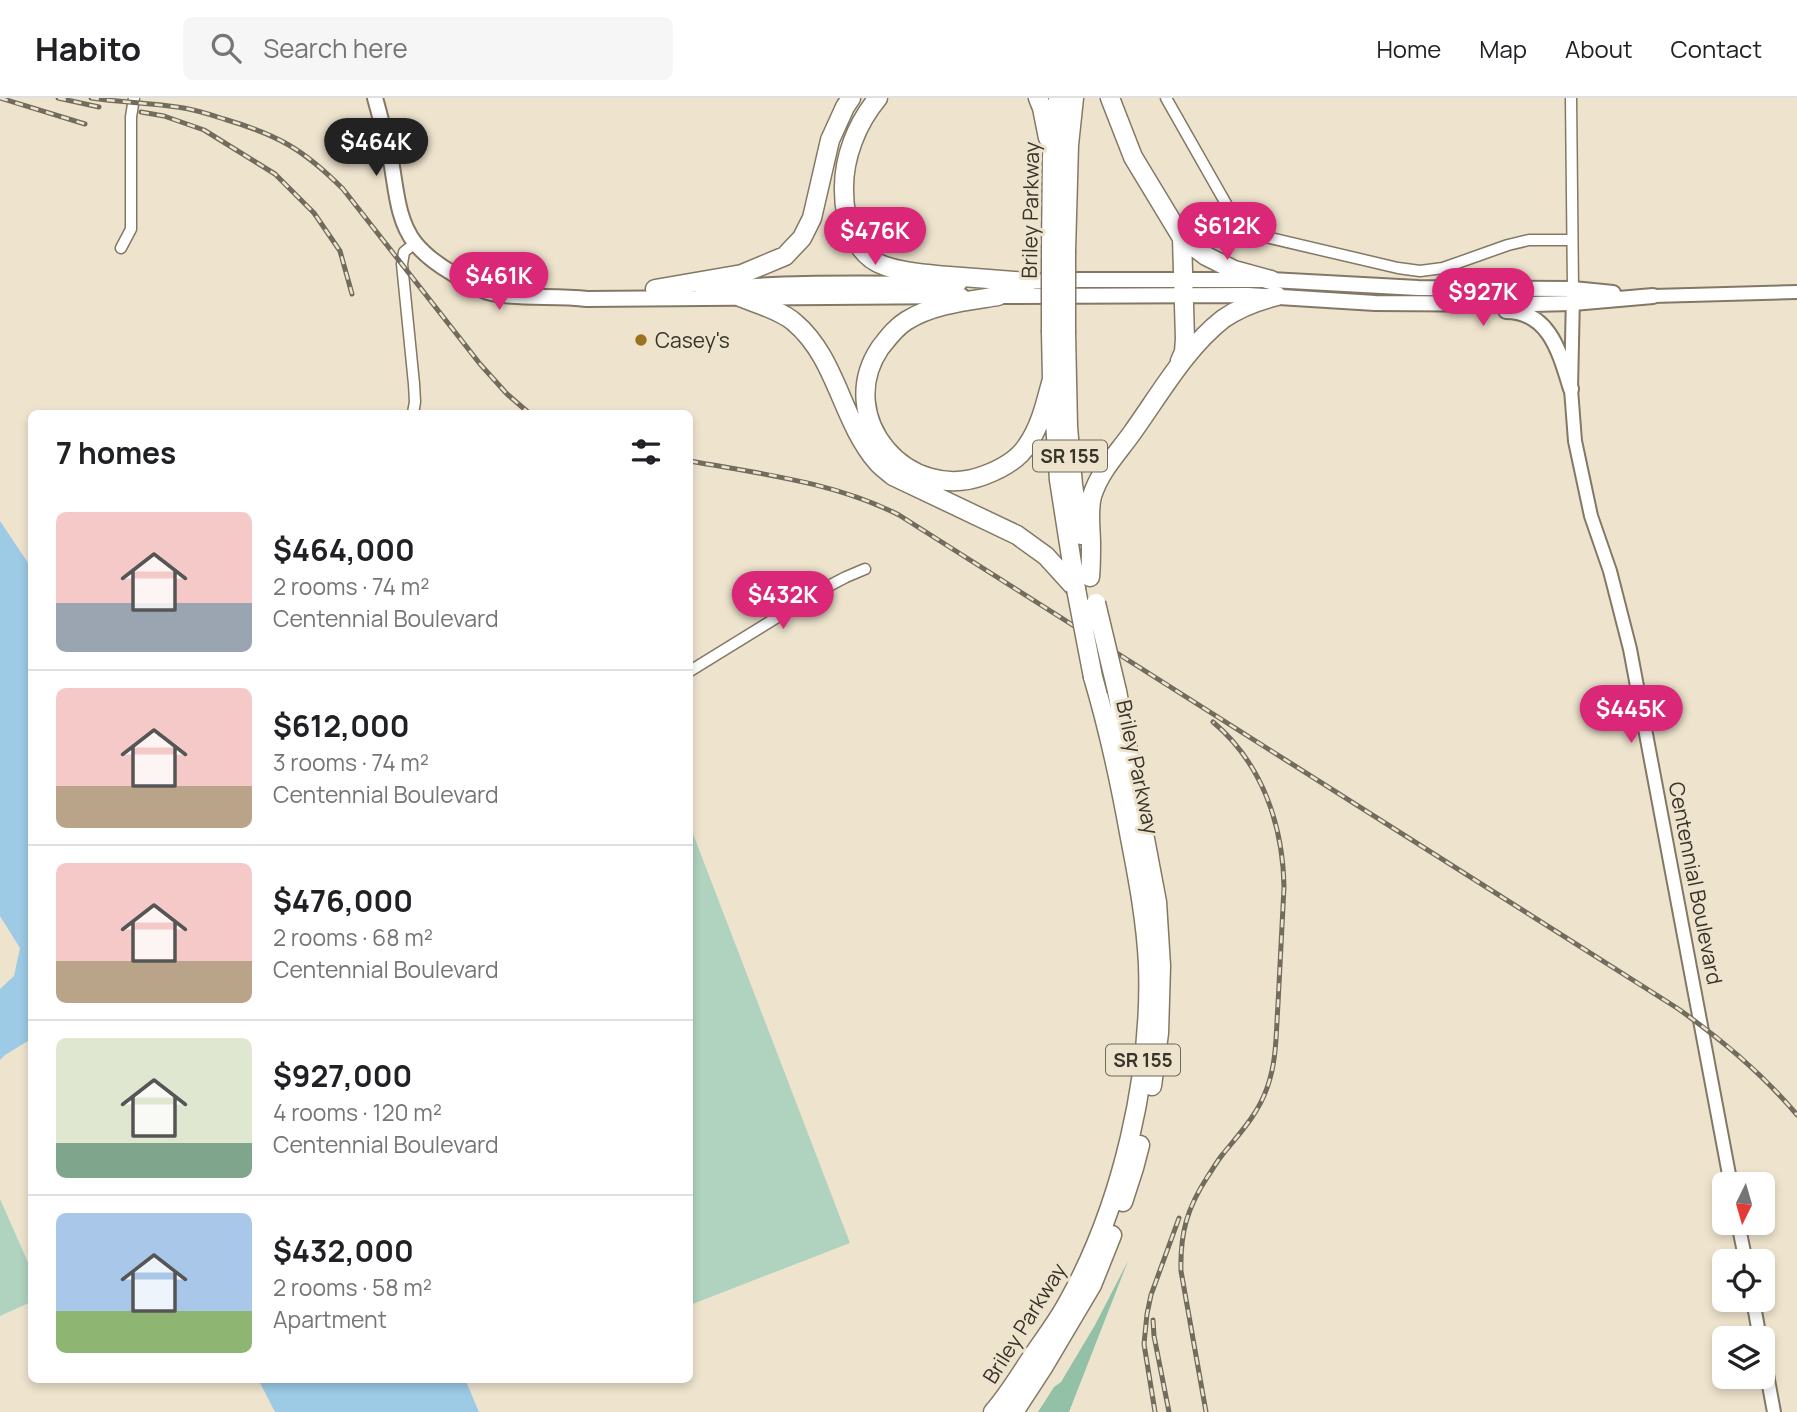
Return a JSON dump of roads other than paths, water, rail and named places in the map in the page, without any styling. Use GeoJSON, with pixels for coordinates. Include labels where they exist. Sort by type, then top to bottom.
{"type":"FeatureCollection","features":[{"type":"Feature","properties":{"kind":"highway"},"geometry":{"type":"LineString","coordinates":[[655,289],[742,274],[785,256],[802,238],[812,218],[830,140],[851,98]]}},
{"type":"Feature","properties":{"kind":"highway"},"geometry":{"type":"LineString","coordinates":[[878,98],[860,124],[847,163],[844,183],[847,220],[854,237],[866,254],[883,265],[906,271],[1028,282]]}},
{"type":"Feature","properties":{"kind":"highway"},"geometry":{"type":"LineString","coordinates":[[1038,98],[1052,156]]}},
{"type":"Feature","properties":{"kind":"highway","name":"Briley Parkway"},"geometry":{"type":"LineString","coordinates":[[1014,1412],[1092,1285],[1114,1231],[1134,1168],[1151,1095],[1159,1032],[1161,980],[1157,902],[1117,691],[1090,577],[1073,485],[1059,333],[1059,251],[1052,156],[1058,98]]}},
{"type":"Feature","properties":{"kind":"highway","name":"Briley Parkway"},"geometry":{"type":"LineString","coordinates":[[1059,251],[1074,98]]}},
{"type":"Feature","properties":{"kind":"highway"},"geometry":{"type":"LineString","coordinates":[[1090,577],[1091,500],[1097,481],[1107,464],[1178,367],[1221,321],[1274,288],[1206,256],[1182,238],[1133,157],[1110,98]]}},
{"type":"Feature","properties":{"kind":"highway"},"geometry":{"type":"LineString","coordinates":[[1178,367],[1184,352],[1182,238]]}},
{"type":"Feature","properties":{"kind":"highway"},"geometry":{"type":"LineString","coordinates":[[998,296],[928,310],[905,321],[889,335],[873,358],[867,377],[869,418],[878,438],[889,454],[922,476],[942,481],[979,478],[1010,462],[1027,446],[1037,428],[1052,379]]}},
{"type":"Feature","properties":{"kind":"highway"},"geometry":{"type":"LineString","coordinates":[[740,297],[793,321],[809,337],[824,359],[854,425],[877,463],[902,481],[1017,536],[1046,556],[1076,589]]}},
{"type":"Feature","properties":{"kind":"highway","name":"Briley Parkway"},"geometry":{"type":"LineString","coordinates":[[993,1412],[1068,1304],[1103,1227],[1127,1151],[1139,1097],[1146,1035],[1148,964],[1139,883],[1116,758],[1093,677],[1059,480],[1052,379],[1059,333]]}},
{"type":"Feature","properties":{"kind":"main road"},"geometry":{"type":"LineString","coordinates":[[375,98],[401,215],[415,243],[445,269],[472,286],[492,293],[587,299],[998,296],[1183,288],[1418,288],[1573,296]]}},
{"type":"Feature","properties":{"kind":"main road"},"geometry":{"type":"LineString","coordinates":[[570,297],[594,292],[703,290],[803,284],[980,284],[1079,280],[1183,288]]}},
{"type":"Feature","properties":{"kind":"main road"},"geometry":{"type":"LineString","coordinates":[[1274,288],[1418,310],[1519,311],[1538,322],[1552,337],[1571,389]]}},
{"type":"Feature","properties":{"kind":"main road"},"geometry":{"type":"LineString","coordinates":[[1375,303],[1653,296]]}},
{"type":"Feature","properties":{"kind":"street"},"geometry":{"type":"LineString","coordinates":[[121,248],[131,229],[131,117],[134,98]]}},
{"type":"Feature","properties":{"kind":"street"},"geometry":{"type":"LineString","coordinates":[[1166,98],[1237,223],[1254,234],[1420,271],[1443,268],[1529,240],[1572,240]]}},
{"type":"Feature","properties":{"kind":"street","name":"Centennial Boulevard"},"geometry":{"type":"LineString","coordinates":[[1571,98],[1571,389],[1575,441],[1591,516],[1610,571],[1630,649],[1729,1172]]}},
{"type":"Feature","properties":{"kind":"street"},"geometry":{"type":"LineString","coordinates":[[415,243],[404,252],[402,264],[415,409]]}},
{"type":"Feature","properties":{"kind":"street"},"geometry":{"type":"LineString","coordinates":[[1653,296],[1797,292]]}},
{"type":"Feature","properties":{"kind":"street"},"geometry":{"type":"LineString","coordinates":[[693,669],[823,589],[865,569]]}},
{"type":"Feature","properties":{"kind":"street"},"geometry":{"type":"LineString","coordinates":[[1770,1389],[1774,1412]]}},
{"type":"Feature","properties":{"kind":"water"},"geometry":{"type":"Polygon","coordinates":[[[0,521],[28,563],[28,1041],[0,1060],[0,989],[14,976],[20,948],[0,916],[0,521]]]}},
{"type":"Feature","properties":{"kind":"water"},"geometry":{"type":"Polygon","coordinates":[[[260,1383],[467,1383],[479,1412],[275,1412],[260,1383]]]}},
{"type":"Feature","properties":{"kind":"railway"},"geometry":{"type":"LineString","coordinates":[[0,98],[85,124]]}},
{"type":"Feature","properties":{"kind":"railway"},"geometry":{"type":"LineString","coordinates":[[58,98],[99,107]]}},
{"type":"Feature","properties":{"kind":"railway"},"geometry":{"type":"LineString","coordinates":[[91,98],[201,112],[260,131],[302,153],[343,189],[480,364],[526,410]]}},
{"type":"Feature","properties":{"kind":"railway"},"geometry":{"type":"LineString","coordinates":[[141,112],[164,116],[204,130],[275,174],[314,213],[340,251],[352,294]]}},
{"type":"Feature","properties":{"kind":"railway"},"geometry":{"type":"LineString","coordinates":[[693,462],[823,487],[849,494],[899,515],[1677,1008],[1740,1057],[1797,1115]]}},
{"type":"Feature","properties":{"kind":"railway"},"geometry":{"type":"LineString","coordinates":[[1206,1412],[1181,1271],[1182,1245],[1186,1221],[1201,1188],[1219,1159],[1254,1115],[1270,1078],[1276,1036],[1284,887],[1283,864],[1274,818],[1257,776],[1245,756],[1213,722]]}},
{"type":"Feature","properties":{"kind":"railway"},"geometry":{"type":"LineString","coordinates":[[1155,1412],[1144,1344],[1147,1314],[1151,1295],[1179,1218]]}},
{"type":"Feature","properties":{"kind":"railway"},"geometry":{"type":"LineString","coordinates":[[1153,1320],[1169,1412]]}},
{"type":"Feature","properties":{"kind":"place","name":"Casey's"},"geometry":{"type":"Point","coordinates":[641,340]}}]}
